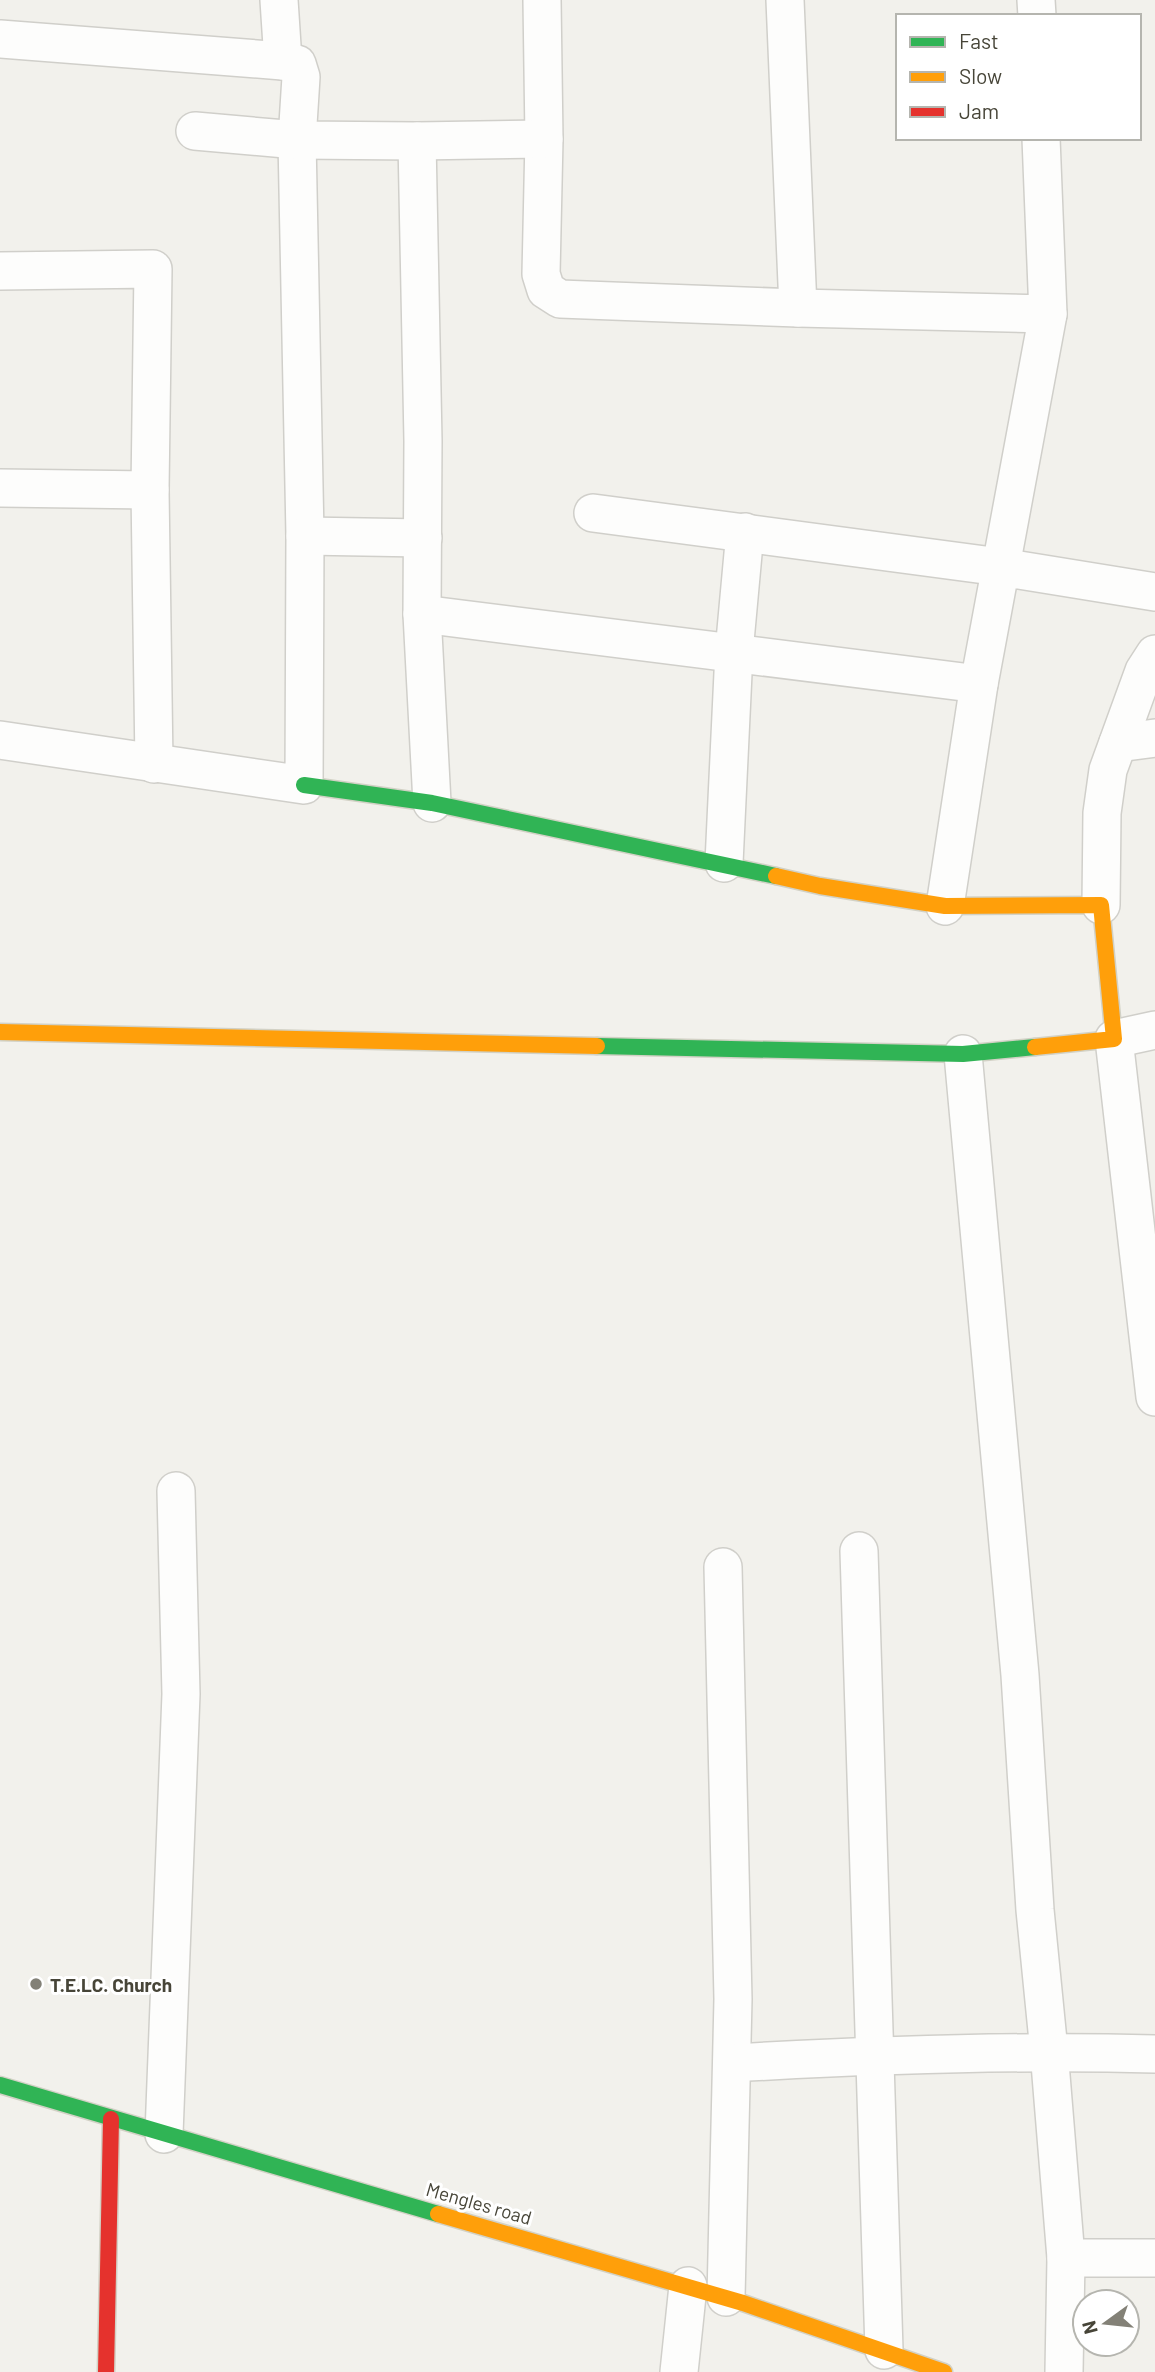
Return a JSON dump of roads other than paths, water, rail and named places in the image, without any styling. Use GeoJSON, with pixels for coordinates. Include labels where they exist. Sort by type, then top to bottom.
{"type":"FeatureCollection","features":[{"type":"Feature","properties":{"kind":"street"},"geometry":{"type":"LineString","coordinates":[[279,0],[283,61]]}},
{"type":"Feature","properties":{"kind":"street"},"geometry":{"type":"LineString","coordinates":[[542,0],[544,139],[541,274],[546,290],[560,299],[1048,314]]}},
{"type":"Feature","properties":{"kind":"street"},"geometry":{"type":"LineString","coordinates":[[785,0],[798,308]]}},
{"type":"Feature","properties":{"kind":"street"},"geometry":{"type":"LineString","coordinates":[[0,39],[297,64],[301,76],[298,139],[305,537],[304,785]]}},
{"type":"Feature","properties":{"kind":"street"},"geometry":{"type":"LineString","coordinates":[[195,131],[298,139],[544,139]]}},
{"type":"Feature","properties":{"kind":"street"},"geometry":{"type":"LineString","coordinates":[[944,906],[979,684],[1048,314],[1041,140]]}},
{"type":"Feature","properties":{"kind":"street"},"geometry":{"type":"LineString","coordinates":[[417,141],[423,427],[422,614],[432,803]]}},
{"type":"Feature","properties":{"kind":"street"},"geometry":{"type":"LineString","coordinates":[[0,271],[153,270],[150,490],[153,764]]}},
{"type":"Feature","properties":{"kind":"street"},"geometry":{"type":"LineString","coordinates":[[0,488],[150,490]]}},
{"type":"Feature","properties":{"kind":"street"},"geometry":{"type":"LineString","coordinates":[[593,513],[1000,567],[1155,593]]}},
{"type":"Feature","properties":{"kind":"street"},"geometry":{"type":"LineString","coordinates":[[724,863],[734,652],[745,532]]}},
{"type":"Feature","properties":{"kind":"street"},"geometry":{"type":"LineString","coordinates":[[305,537],[423,538]]}},
{"type":"Feature","properties":{"kind":"street"},"geometry":{"type":"LineString","coordinates":[[422,614],[979,684]]}},
{"type":"Feature","properties":{"kind":"street"},"geometry":{"type":"LineString","coordinates":[[1155,654],[1144,671],[1108,770],[1102,813],[1101,905],[1155,1397]]}},
{"type":"Feature","properties":{"kind":"street"},"geometry":{"type":"LineString","coordinates":[[1118,743],[1155,738]]}},
{"type":"Feature","properties":{"kind":"street"},"geometry":{"type":"LineString","coordinates":[[0,740],[432,803],[724,863],[820,886],[944,906],[1101,905]]}},
{"type":"Feature","properties":{"kind":"street"},"geometry":{"type":"LineString","coordinates":[[0,1032],[963,1054],[1114,1039],[1155,1030]]}},
{"type":"Feature","properties":{"kind":"street"},"geometry":{"type":"LineString","coordinates":[[963,1054],[1020,1675],[1035,1910],[1066,2258],[1064,2372]]}},
{"type":"Feature","properties":{"kind":"street"},"geometry":{"type":"LineString","coordinates":[[164,2134],[181,1694],[176,1491]]}},
{"type":"Feature","properties":{"kind":"street"},"geometry":{"type":"LineString","coordinates":[[859,1550],[884,2350]]}},
{"type":"Feature","properties":{"kind":"street"},"geometry":{"type":"LineString","coordinates":[[723,1567],[733,1999],[726,2297]]}},
{"type":"Feature","properties":{"kind":"street"},"geometry":{"type":"LineString","coordinates":[[732,2063],[875,2054],[1049,2051],[1155,2054]]}},
{"type":"Feature","properties":{"kind":"street","name":"Mengles road"},"geometry":{"type":"LineString","coordinates":[[0,2085],[726,2297],[944,2372]]}},
{"type":"Feature","properties":{"kind":"street"},"geometry":{"type":"LineString","coordinates":[[106,2372],[111,2119]]}},
{"type":"Feature","properties":{"kind":"street"},"geometry":{"type":"LineString","coordinates":[[1066,2258],[1155,2258]]}},
{"type":"Feature","properties":{"kind":"street"},"geometry":{"type":"LineString","coordinates":[[679,2372],[688,2286]]}},
{"type":"Feature","properties":{"kind":"place","name":"T.E.LC. Church"},"geometry":{"type":"Point","coordinates":[36,1984]}}]}
